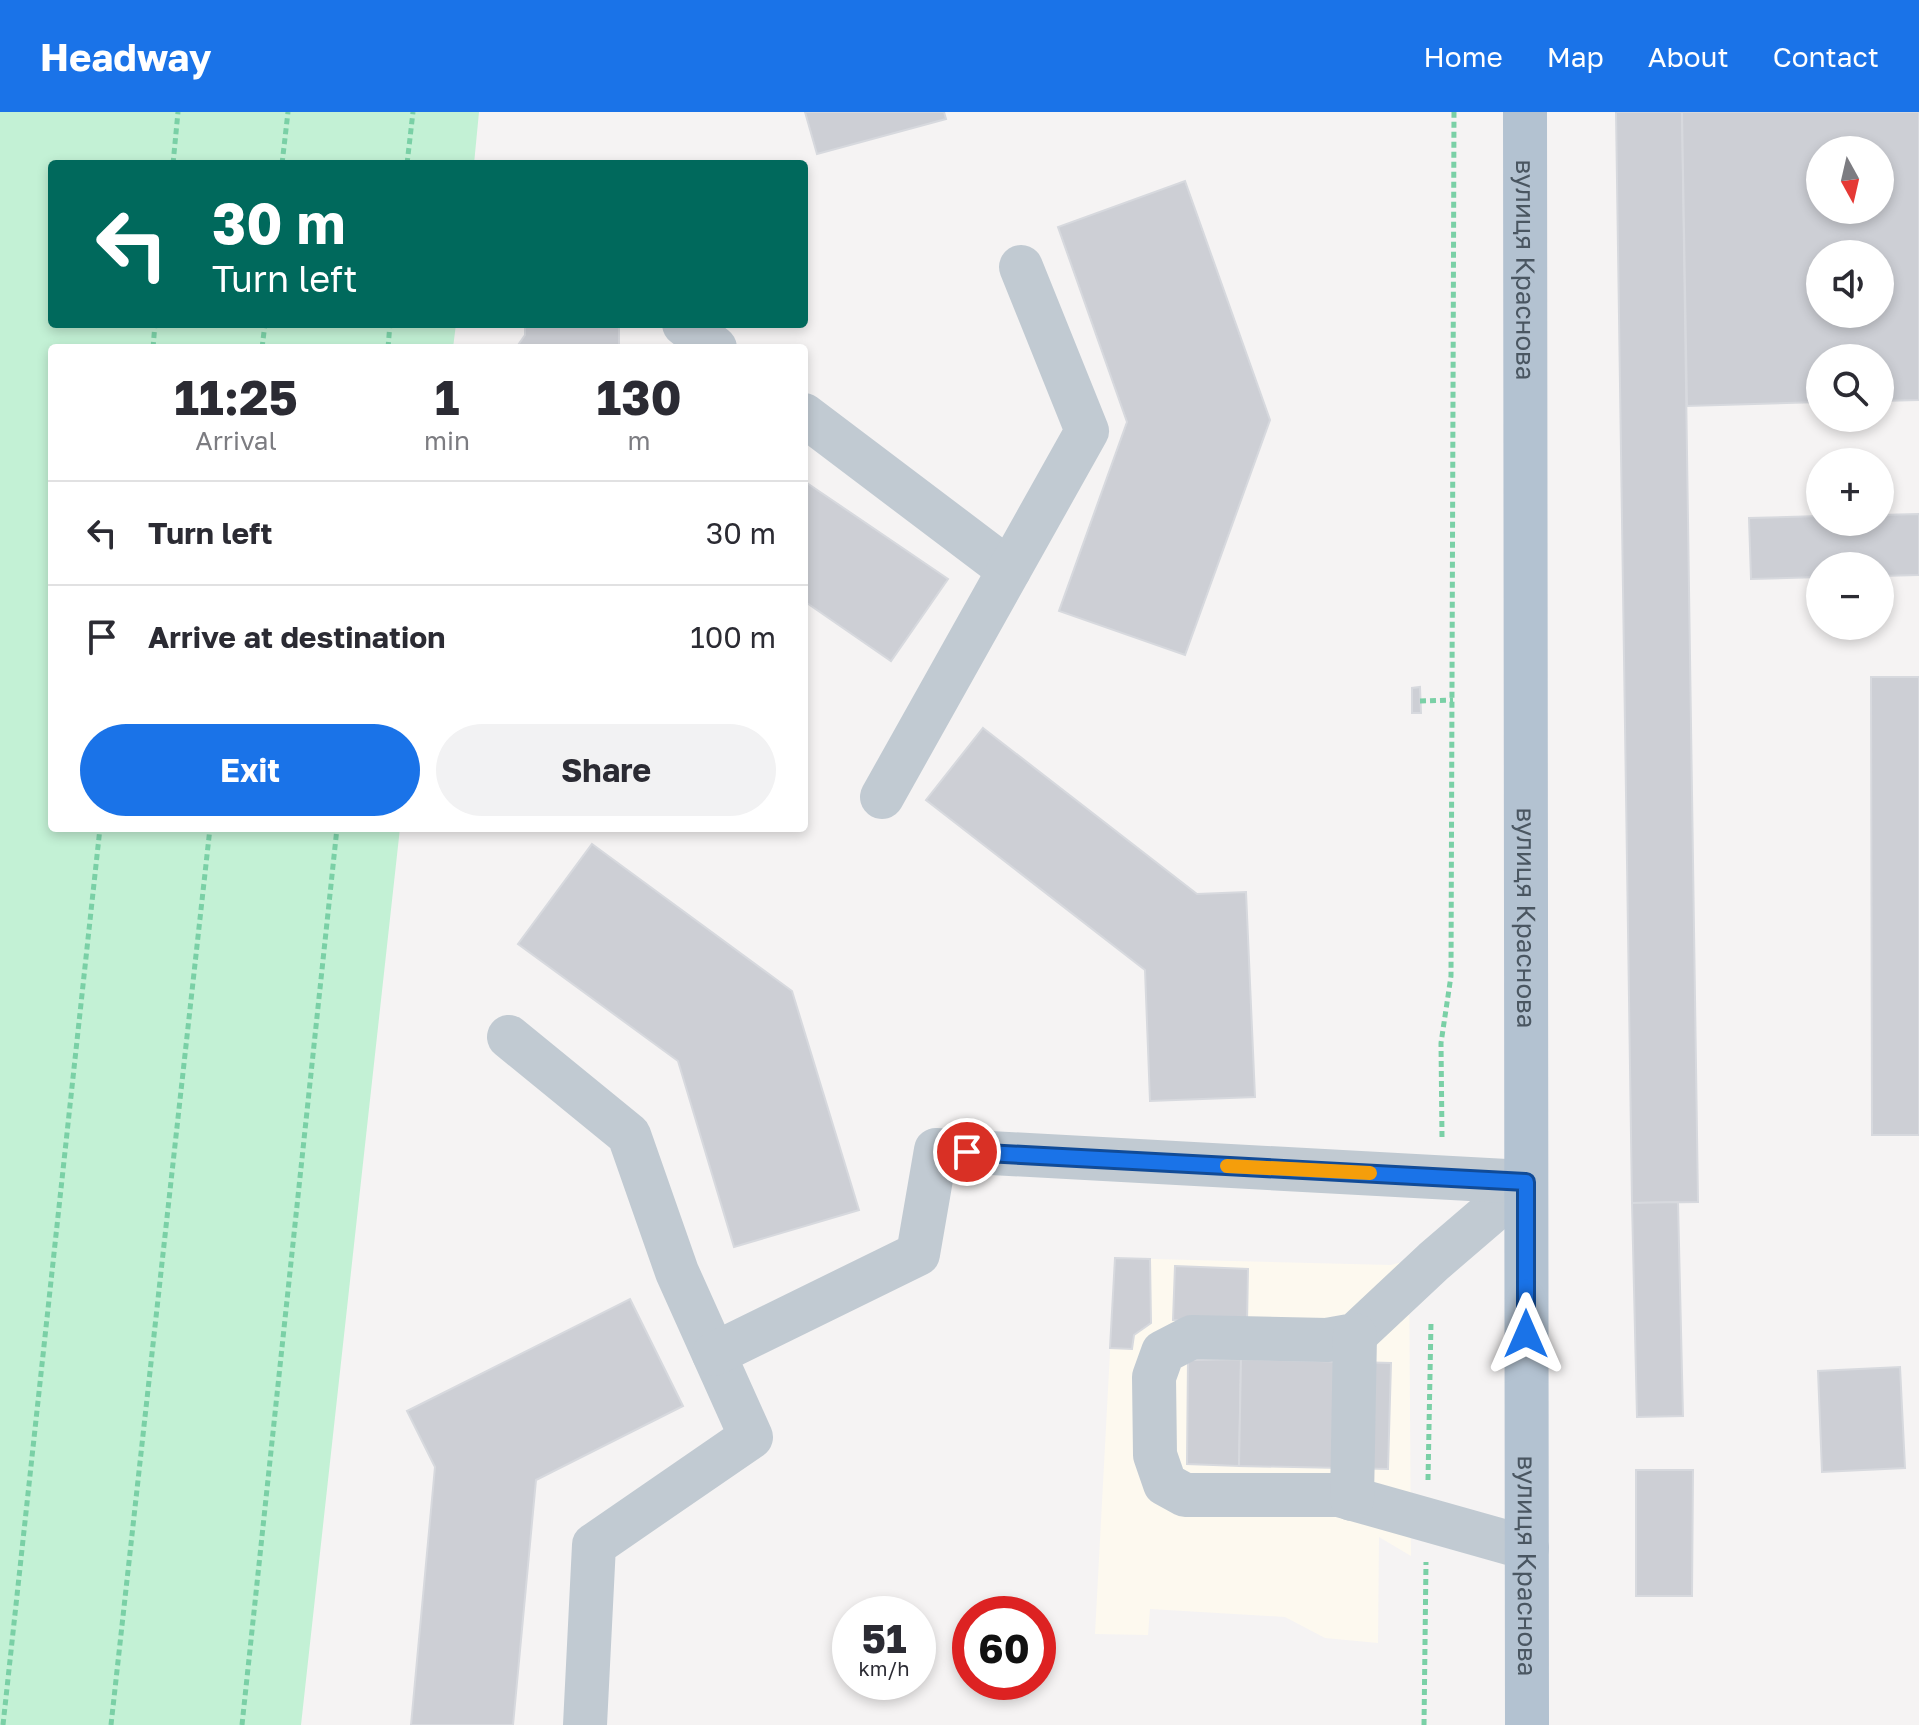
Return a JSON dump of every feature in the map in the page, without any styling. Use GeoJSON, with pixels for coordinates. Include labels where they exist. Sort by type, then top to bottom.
{"type":"FeatureCollection","features":[{"type":"Feature","properties":{"kind":"main road","name":"вулиця Краснова"},"geometry":{"type":"LineString","coordinates":[[1525,112],[1527,1725]]}},
{"type":"Feature","properties":{"kind":"lane"},"geometry":{"type":"LineString","coordinates":[[882,797],[1087,431],[1021,267]]}},
{"type":"Feature","properties":{"kind":"lane"},"geometry":{"type":"LineString","coordinates":[[689,328],[710,344]]}},
{"type":"Feature","properties":{"kind":"lane"},"geometry":{"type":"LineString","coordinates":[[808,418],[1009,570]]}},
{"type":"Feature","properties":{"kind":"lane"},"geometry":{"type":"LineString","coordinates":[[509,1037],[629,1135],[677,1272],[751,1437],[594,1545],[585,1725]]}},
{"type":"Feature","properties":{"kind":"lane"},"geometry":{"type":"LineString","coordinates":[[714,1354],[918,1254],[939,1146],[1526,1182]]}},
{"type":"Feature","properties":{"kind":"lane"},"geometry":{"type":"LineString","coordinates":[[1526,1182],[1434,1261],[1355,1335],[1327,1340],[1192,1337],[1163,1352],[1154,1377],[1155,1455],[1165,1484],[1185,1495],[1339,1495],[1527,1548]]}},
{"type":"Feature","properties":{"kind":"lane"},"geometry":{"type":"LineString","coordinates":[[1352,1499],[1355,1335]]}},
{"type":"Feature","properties":{"kind":"path"},"geometry":{"type":"LineString","coordinates":[[173,160],[178,112]]}},
{"type":"Feature","properties":{"kind":"path"},"geometry":{"type":"LineString","coordinates":[[282,160],[288,112]]}},
{"type":"Feature","properties":{"kind":"path"},"geometry":{"type":"LineString","coordinates":[[407,160],[413,112]]}},
{"type":"Feature","properties":{"kind":"path"},"geometry":{"type":"LineString","coordinates":[[1442,1151],[1441,1043],[1451,976],[1454,112]]}},
{"type":"Feature","properties":{"kind":"path"},"geometry":{"type":"LineString","coordinates":[[1420,701],[1453,700]]}},
{"type":"Feature","properties":{"kind":"path"},"geometry":{"type":"LineString","coordinates":[[3,1725],[100,832]]}},
{"type":"Feature","properties":{"kind":"path"},"geometry":{"type":"LineString","coordinates":[[111,1725],[210,832]]}},
{"type":"Feature","properties":{"kind":"path"},"geometry":{"type":"LineString","coordinates":[[242,1725],[337,832]]}},
{"type":"Feature","properties":{"kind":"path"},"geometry":{"type":"LineString","coordinates":[[1424,1725],[1434,1261]]}},
{"type":"Feature","properties":{"kind":"shaded area"},"geometry":{"type":"Polygon","coordinates":[[[1115,1258],[1391,1265],[1409,1260],[1411,1556],[1379,1537],[1378,1643],[1325,1638],[1285,1617],[1150,1609],[1148,1635],[1095,1634],[1115,1258]]]}},
{"type":"Feature","properties":{"kind":"green space"},"geometry":{"type":"Polygon","coordinates":[[[0,112],[479,112],[474,160],[48,160],[48,328],[456,328],[454,344],[48,344],[48,832],[400,832],[301,1725],[0,1725],[0,112]]]}},
{"type":"Feature","properties":{"kind":"building"},"geometry":{"type":"Polygon","coordinates":[[[805,112],[944,112],[946,119],[817,154],[805,112]]]}},
{"type":"Feature","properties":{"kind":"building"},"geometry":{"type":"Polygon","coordinates":[[[1616,112],[1682,112],[1698,1202],[1632,1203],[1616,112]]]}},
{"type":"Feature","properties":{"kind":"building"},"geometry":{"type":"Polygon","coordinates":[[[1682,112],[1919,112],[1919,400],[1894,401],[1894,344],[1806,344],[1806,402],[1687,406],[1682,112]]]}},
{"type":"Feature","properties":{"kind":"building"},"geometry":{"type":"Polygon","coordinates":[[[1185,181],[1270,420],[1185,655],[1059,611],[1127,422],[1058,227],[1185,181]]]}},
{"type":"Feature","properties":{"kind":"building"},"geometry":{"type":"Polygon","coordinates":[[[525,328],[619,328],[619,344],[519,344],[525,335],[525,328]]]}},
{"type":"Feature","properties":{"kind":"building"},"geometry":{"type":"Polygon","coordinates":[[[808,484],[948,579],[891,661],[808,604],[808,484]]]}},
{"type":"Feature","properties":{"kind":"building"},"geometry":{"type":"Polygon","coordinates":[[[1919,514],[1919,575],[1894,576],[1894,552],[1806,552],[1806,577],[1751,579],[1749,518],[1806,516],[1806,536],[1894,536],[1894,515],[1919,514]]]}},
{"type":"Feature","properties":{"kind":"building"},"geometry":{"type":"Polygon","coordinates":[[[1871,677],[1919,677],[1919,1135],[1872,1135],[1871,677]]]}},
{"type":"Feature","properties":{"kind":"building"},"geometry":{"type":"Polygon","coordinates":[[[1420,687],[1421,713],[1412,713],[1412,688],[1420,687]]]}},
{"type":"Feature","properties":{"kind":"building"},"geometry":{"type":"Polygon","coordinates":[[[983,728],[1197,894],[1246,892],[1255,1097],[1150,1101],[1145,970],[926,800],[983,728]]]}},
{"type":"Feature","properties":{"kind":"building"},"geometry":{"type":"Polygon","coordinates":[[[592,844],[792,991],[859,1210],[734,1247],[678,1061],[518,944],[592,844]]]}},
{"type":"Feature","properties":{"kind":"building"},"geometry":{"type":"Polygon","coordinates":[[[1678,1202],[1683,1416],[1637,1417],[1632,1203],[1678,1202]]]}},
{"type":"Feature","properties":{"kind":"building"},"geometry":{"type":"Polygon","coordinates":[[[1115,1258],[1150,1259],[1151,1323],[1134,1335],[1132,1349],[1110,1348],[1115,1258]]]}},
{"type":"Feature","properties":{"kind":"building"},"geometry":{"type":"Polygon","coordinates":[[[1175,1266],[1248,1269],[1247,1322],[1173,1320],[1175,1266]]]}},
{"type":"Feature","properties":{"kind":"building"},"geometry":{"type":"Polygon","coordinates":[[[630,1299],[683,1406],[536,1480],[513,1725],[411,1725],[435,1467],[407,1411],[630,1299]]]}},
{"type":"Feature","properties":{"kind":"building"},"geometry":{"type":"Polygon","coordinates":[[[1241,1359],[1239,1466],[1187,1464],[1188,1360],[1241,1359]]]}},
{"type":"Feature","properties":{"kind":"building"},"geometry":{"type":"Polygon","coordinates":[[[1241,1359],[1391,1363],[1388,1469],[1239,1466],[1241,1359]]]}},
{"type":"Feature","properties":{"kind":"building"},"geometry":{"type":"Polygon","coordinates":[[[1900,1367],[1905,1468],[1822,1472],[1818,1371],[1900,1367]]]}},
{"type":"Feature","properties":{"kind":"building"},"geometry":{"type":"Polygon","coordinates":[[[1636,1470],[1693,1470],[1692,1596],[1636,1596],[1636,1470]]]}},
{"type":"Feature","properties":{"kind":"slow traffic"},"geometry":{"type":"LineString","coordinates":[[1227,1166],[1370,1173]]}},
{"type":"Feature","properties":{"kind":"route"},"geometry":{"type":"LineString","coordinates":[[967,1152],[1526,1182],[1526,1334]]}}]}
